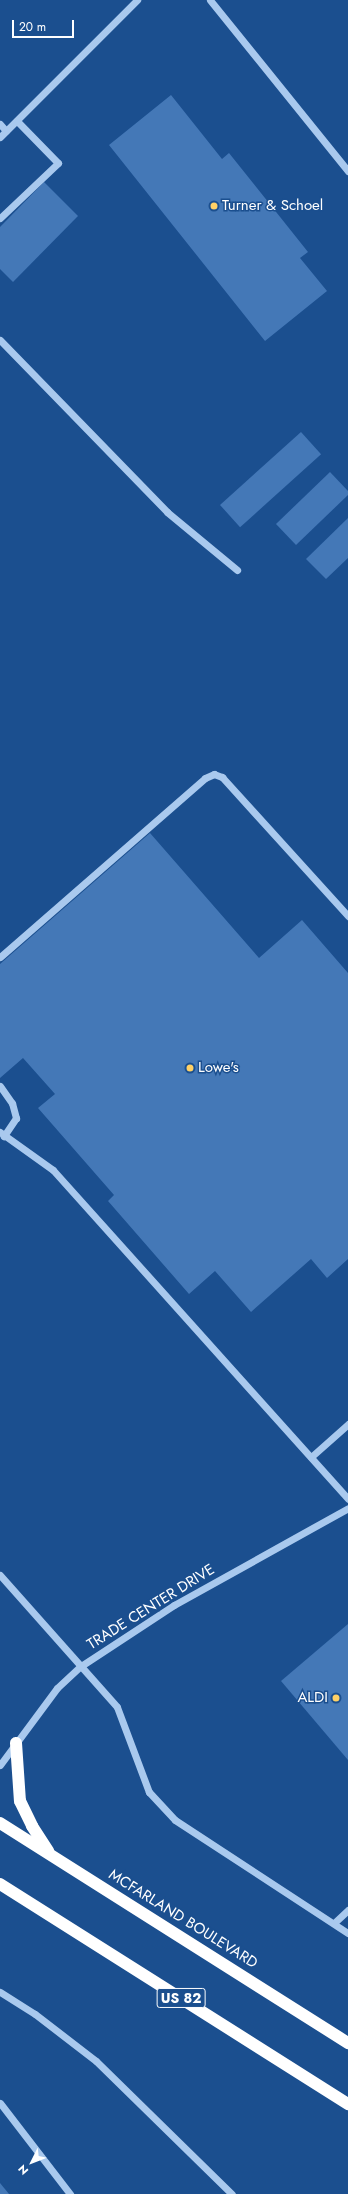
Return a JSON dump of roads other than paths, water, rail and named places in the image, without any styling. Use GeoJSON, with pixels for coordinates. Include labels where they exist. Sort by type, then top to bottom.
{"type":"FeatureCollection","features":[{"type":"Feature","properties":{"kind":"highway"},"geometry":{"type":"LineString","coordinates":[[16,1743],[20,1801],[32,1826],[50,1853]]}},
{"type":"Feature","properties":{"kind":"highway","name":"MCFARLAND BOULEVARD"},"geometry":{"type":"LineString","coordinates":[[0,1823],[50,1853],[348,2043]]}},
{"type":"Feature","properties":{"kind":"highway","name":"US 82"},"geometry":{"type":"LineString","coordinates":[[0,1884],[348,2104]]}},
{"type":"Feature","properties":{"kind":"highway"},"geometry":{"type":"LineString","coordinates":[[0,1893],[14,1893]]}},
{"type":"Feature","properties":{"kind":"street"},"geometry":{"type":"LineString","coordinates":[[0,137],[137,0]]}},
{"type":"Feature","properties":{"kind":"street"},"geometry":{"type":"LineString","coordinates":[[210,0],[348,171]]}},
{"type":"Feature","properties":{"kind":"street"},"geometry":{"type":"LineString","coordinates":[[0,218],[58,163],[17,120]]}},
{"type":"Feature","properties":{"kind":"street"},"geometry":{"type":"LineString","coordinates":[[0,124],[6,131]]}},
{"type":"Feature","properties":{"kind":"street"},"geometry":{"type":"LineString","coordinates":[[0,340],[167,512],[237,570]]}},
{"type":"Feature","properties":{"kind":"street"},"geometry":{"type":"LineString","coordinates":[[0,957],[205,778],[214,774],[222,777],[348,916]]}},
{"type":"Feature","properties":{"kind":"street"},"geometry":{"type":"LineString","coordinates":[[0,1086],[12,1103],[16,1118],[2,1134],[53,1170],[348,1499]]}},
{"type":"Feature","properties":{"kind":"street"},"geometry":{"type":"LineString","coordinates":[[311,1457],[348,1424]]}},
{"type":"Feature","properties":{"kind":"street","name":"TRADE CENTER DRIVE"},"geometry":{"type":"LineString","coordinates":[[0,1765],[57,1688],[81,1666],[174,1605],[348,1508]]}},
{"type":"Feature","properties":{"kind":"street"},"geometry":{"type":"LineString","coordinates":[[0,1575],[117,1706],[148,1792],[174,1820],[348,1933]]}},
{"type":"Feature","properties":{"kind":"street"},"geometry":{"type":"LineString","coordinates":[[334,1923],[348,1910]]}},
{"type":"Feature","properties":{"kind":"street"},"geometry":{"type":"LineString","coordinates":[[0,1992],[35,2014],[96,2061],[232,2194]]}},
{"type":"Feature","properties":{"kind":"street"},"geometry":{"type":"LineString","coordinates":[[0,2103],[70,2194]]}},
{"type":"Feature","properties":{"kind":"place","name":"Turner & Schoel"},"geometry":{"type":"Point","coordinates":[214,206]}},
{"type":"Feature","properties":{"kind":"place","name":"Lowe's"},"geometry":{"type":"Point","coordinates":[190,1068]}},
{"type":"Feature","properties":{"kind":"place","name":"ALDI"},"geometry":{"type":"Point","coordinates":[336,1698]}}]}
